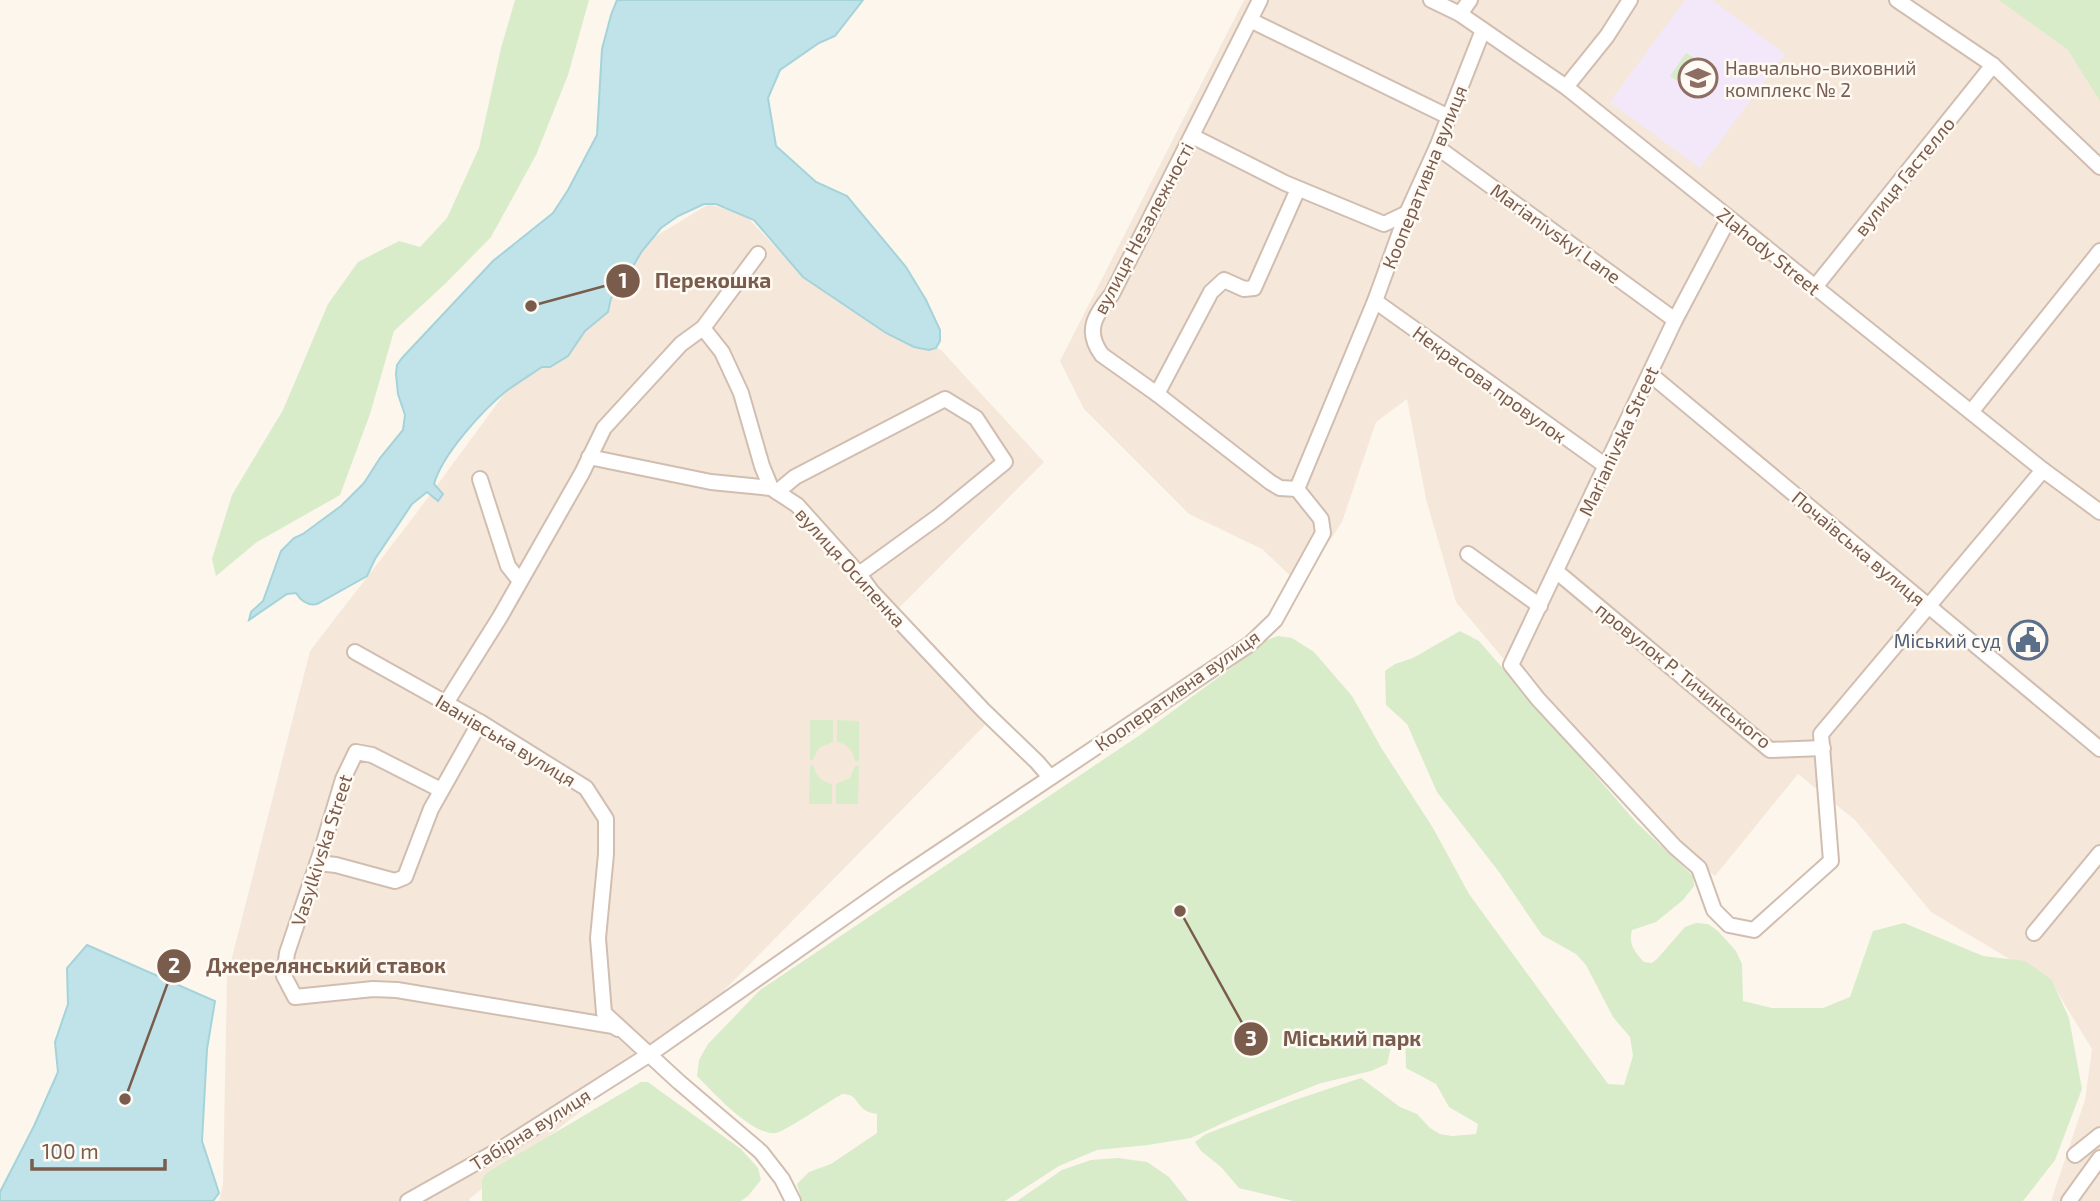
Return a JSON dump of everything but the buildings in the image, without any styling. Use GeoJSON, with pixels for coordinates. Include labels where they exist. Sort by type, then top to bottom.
{"type":"FeatureCollection","features":[{"type":"Feature","properties":{"kind":"street","name":"вулиця Незалежності"},"geometry":{"type":"LineString","coordinates":[[1260,0],[1112,294],[1094,320],[1092,335],[1102,355],[1270,482],[1280,488],[1297,489]]}},
{"type":"Feature","properties":{"kind":"street","name":"Zlahody Street"},"geometry":{"type":"LineString","coordinates":[[1431,0],[1460,14],[1566,87],[2043,470],[2100,512]]}},
{"type":"Feature","properties":{"kind":"street"},"geometry":{"type":"LineString","coordinates":[[1460,14],[1470,0]]}},
{"type":"Feature","properties":{"kind":"street"},"geometry":{"type":"LineString","coordinates":[[1566,87],[1607,36],[1630,0]]}},
{"type":"Feature","properties":{"kind":"street"},"geometry":{"type":"LineString","coordinates":[[1897,0],[1993,65],[2100,167]]}},
{"type":"Feature","properties":{"kind":"street"},"geometry":{"type":"LineString","coordinates":[[1250,20],[1448,117]]}},
{"type":"Feature","properties":{"kind":"street","name":"Кооперативна вулиця"},"geometry":{"type":"LineString","coordinates":[[650,1054],[893,883],[1250,644],[1275,620],[1323,533],[1321,519],[1297,489],[1483,30]]}},
{"type":"Feature","properties":{"kind":"street","name":"вулиця Гастелло"},"geometry":{"type":"LineString","coordinates":[[1815,287],[1993,65]]}},
{"type":"Feature","properties":{"kind":"street"},"geometry":{"type":"LineString","coordinates":[[1192,136],[1298,189],[1384,224],[1407,213]]}},
{"type":"Feature","properties":{"kind":"street","name":"Marianivskyi Lane"},"geometry":{"type":"LineString","coordinates":[[1437,147],[1675,320]]}},
{"type":"Feature","properties":{"kind":"street"},"geometry":{"type":"LineString","coordinates":[[1157,394],[1212,292],[1224,280],[1244,289],[1254,288],[1298,189]]}},
{"type":"Feature","properties":{"kind":"street","name":"Marianivska Street"},"geometry":{"type":"LineString","coordinates":[[1729,218],[1675,320],[1511,665],[1565,729],[1675,847],[1699,868],[1714,910],[1729,925],[1754,930],[1831,861],[1822,748]]}},
{"type":"Feature","properties":{"kind":"street"},"geometry":{"type":"LineString","coordinates":[[1971,412],[2100,251]]}},
{"type":"Feature","properties":{"kind":"street"},"geometry":{"type":"LineString","coordinates":[[446,703],[520,581],[582,473],[604,428],[681,344],[702,328],[758,254]]}},
{"type":"Feature","properties":{"kind":"street","name":"Некрасова провулок"},"geometry":{"type":"LineString","coordinates":[[1375,301],[1606,466]]}},
{"type":"Feature","properties":{"kind":"street"},"geometry":{"type":"LineString","coordinates":[[702,328],[722,352],[741,393],[762,467],[774,490]]}},
{"type":"Feature","properties":{"kind":"street","name":"Почаївська вулиця"},"geometry":{"type":"LineString","coordinates":[[1650,373],[2100,749]]}},
{"type":"Feature","properties":{"kind":"street"},"geometry":{"type":"LineString","coordinates":[[589,457],[711,482],[774,490],[945,398],[976,418],[1005,462],[939,516],[859,574]]}},
{"type":"Feature","properties":{"kind":"street"},"geometry":{"type":"LineString","coordinates":[[1822,748],[1821,734],[2043,470]]}},
{"type":"Feature","properties":{"kind":"street"},"geometry":{"type":"LineString","coordinates":[[480,479],[508,566],[520,581]]}},
{"type":"Feature","properties":{"kind":"street","name":"вулиця Осипенка"},"geometry":{"type":"LineString","coordinates":[[774,490],[797,505],[872,592],[1050,777]]}},
{"type":"Feature","properties":{"kind":"street"},"geometry":{"type":"LineString","coordinates":[[1468,554],[1540,606]]}},
{"type":"Feature","properties":{"kind":"street","name":"провулок Р. Тичинського"},"geometry":{"type":"LineString","coordinates":[[1556,571],[1770,750],[1822,748]]}},
{"type":"Feature","properties":{"kind":"street","name":"Іванівська вулиця"},"geometry":{"type":"LineString","coordinates":[[355,652],[480,722],[586,788],[606,819],[606,854],[598,938],[604,1013],[761,1152],[782,1179],[793,1201]]}},
{"type":"Feature","properties":{"kind":"street"},"geometry":{"type":"LineString","coordinates":[[318,863],[336,865],[395,881],[405,877],[431,809],[480,722]]}},
{"type":"Feature","properties":{"kind":"street","name":"Vasylkivska Street"},"geometry":{"type":"LineString","coordinates":[[441,790],[372,755],[356,752],[343,779],[287,953],[284,976],[295,997],[397,989],[613,1026],[631,1037]]}},
{"type":"Feature","properties":{"kind":"street"},"geometry":{"type":"LineString","coordinates":[[2034,933],[2099,856]]}},
{"type":"Feature","properties":{"kind":"street","name":"Табірна вулиця"},"geometry":{"type":"LineString","coordinates":[[408,1201],[503,1147],[650,1054]]}},
{"type":"Feature","properties":{"kind":"street"},"geometry":{"type":"LineString","coordinates":[[2075,1155],[2100,1135]]}},
{"type":"Feature","properties":{"kind":"street"},"geometry":{"type":"LineString","coordinates":[[2068,1201],[2100,1158]]}},
{"type":"Feature","properties":{"kind":"shaded area"},"geometry":{"type":"Polygon","coordinates":[[[1244,0],[2100,0],[2100,1201],[2051,1201],[2085,1100],[2092,1049],[2053,985],[1931,912],[1855,820],[1798,774],[1715,876],[1615,792],[1456,602],[1426,499],[1407,399],[1376,422],[1342,522],[1300,585],[1262,549],[1189,514],[1084,409],[1060,361],[1244,0]]]}},
{"type":"Feature","properties":{"kind":"shaded area","name":"Навчально-виховний комплекс № 2"},"geometry":{"type":"Polygon","coordinates":[[[1685,0],[1712,0],[1785,54],[1700,168],[1610,102],[1685,0]]]}},
{"type":"Feature","properties":{"kind":"shaded area"},"geometry":{"type":"Polygon","coordinates":[[[709,204],[747,217],[799,272],[941,350],[1044,462],[898,609],[992,718],[688,1027],[469,1199],[470,1201],[219,1201],[223,1184],[227,977],[310,651],[505,393],[641,245],[709,204]]]}},
{"type":"Feature","properties":{"kind":"green space"},"geometry":{"type":"Polygon","coordinates":[[[515,0],[589,0],[568,75],[536,155],[491,237],[394,331],[370,414],[340,495],[257,542],[216,576],[212,559],[232,495],[283,410],[328,304],[358,262],[399,241],[420,247],[447,218],[479,148],[501,48],[515,0]]]}},
{"type":"Feature","properties":{"kind":"green space"},"geometry":{"type":"Polygon","coordinates":[[[1999,0],[2100,0],[2100,101],[2068,50],[1999,0]]]}},
{"type":"Feature","properties":{"kind":"green space"},"geometry":{"type":"Polygon","coordinates":[[[1686,53],[1718,72],[1701,97],[1670,76],[1686,53]]]}},
{"type":"Feature","properties":{"kind":"green space"},"geometry":{"type":"Polygon","coordinates":[[[1460,631],[1479,641],[1636,822],[1693,876],[1694,886],[1683,900],[1656,922],[1632,930],[1632,944],[1644,962],[1652,963],[1657,959],[1685,927],[1696,923],[1708,924],[1736,951],[1742,964],[1743,1001],[1772,1008],[1823,1008],[1850,997],[1873,931],[1904,923],[1983,956],[2025,961],[2051,979],[2069,1018],[2082,1089],[2055,1160],[2023,1201],[1293,1201],[1239,1188],[1195,1142],[1206,1134],[1361,1078],[1400,1107],[1417,1114],[1440,1134],[1476,1134],[1478,1124],[1449,1107],[1436,1084],[1406,1068],[1405,1033],[1392,1043],[1387,1064],[1371,1071],[1318,1084],[1191,1138],[1097,1150],[1059,1166],[1005,1201],[802,1201],[797,1184],[809,1172],[831,1164],[877,1133],[877,1114],[865,1110],[853,1097],[842,1094],[781,1131],[766,1132],[745,1121],[697,1076],[699,1060],[708,1044],[760,990],[1140,735],[1264,641],[1278,636],[1292,638],[1314,652],[1352,696],[1382,749],[1433,828],[1469,894],[1608,1084],[1624,1085],[1633,1056],[1630,1037],[1613,1017],[1586,965],[1576,954],[1542,935],[1499,872],[1437,792],[1407,724],[1386,705],[1385,671],[1460,631]]]}},
{"type":"Feature","properties":{"kind":"green space"},"geometry":{"type":"Polygon","coordinates":[[[810,720],[833,720],[833,742],[819,748],[813,760],[810,760],[810,720]]]}},
{"type":"Feature","properties":{"kind":"green space"},"geometry":{"type":"Polygon","coordinates":[[[837,720],[859,721],[859,761],[855,761],[847,746],[837,742],[837,720]]]}},
{"type":"Feature","properties":{"kind":"green space"},"geometry":{"type":"Polygon","coordinates":[[[810,765],[813,765],[820,778],[832,784],[832,804],[809,804],[810,765]]]}},
{"type":"Feature","properties":{"kind":"green space"},"geometry":{"type":"Polygon","coordinates":[[[855,766],[859,766],[858,804],[836,804],[836,784],[850,778],[855,766]]]}},
{"type":"Feature","properties":{"kind":"green space"},"geometry":{"type":"Polygon","coordinates":[[[641,1082],[648,1082],[741,1149],[758,1168],[761,1180],[748,1196],[741,1201],[482,1201],[482,1179],[488,1172],[641,1082]]]}},
{"type":"Feature","properties":{"kind":"green space"},"geometry":{"type":"Polygon","coordinates":[[[1118,1158],[1147,1162],[1169,1177],[1188,1201],[1017,1201],[1062,1170],[1091,1160],[1118,1158]]]}},
{"type":"Feature","properties":{"kind":"water"},"geometry":{"type":"Polygon","coordinates":[[[617,0],[863,0],[835,36],[819,43],[780,70],[768,98],[776,146],[816,182],[847,196],[906,267],[940,330],[940,341],[936,348],[929,350],[914,347],[886,333],[803,277],[754,220],[716,204],[704,204],[678,216],[661,228],[611,298],[608,312],[585,331],[568,356],[550,367],[542,367],[510,389],[474,422],[438,473],[434,484],[443,494],[438,501],[427,492],[412,504],[375,559],[367,576],[317,604],[305,602],[296,593],[287,594],[249,620],[251,612],[263,601],[281,551],[294,538],[341,506],[364,483],[403,430],[405,415],[398,394],[396,374],[397,365],[402,358],[493,261],[553,213],[568,190],[597,135],[602,49],[617,0]]]}},
{"type":"Feature","properties":{"kind":"water"},"geometry":{"type":"Polygon","coordinates":[[[87,945],[215,1001],[207,1049],[202,1141],[219,1193],[213,1201],[0,1201],[0,1192],[58,1072],[55,1042],[68,1004],[67,968],[87,945]]]}},
{"type":"Feature","properties":{"kind":"place","name":"Навчально-виховний комплекс № 2"},"geometry":{"type":"Point","coordinates":[1698,78]}},
{"type":"Feature","properties":{"kind":"place","name":"Перекошка"},"geometry":{"type":"Point","coordinates":[531,306]}},
{"type":"Feature","properties":{"kind":"place","name":"Міський суд"},"geometry":{"type":"Point","coordinates":[2028,640]}},
{"type":"Feature","properties":{"kind":"place","name":"Міський парк"},"geometry":{"type":"Point","coordinates":[1180,911]}},
{"type":"Feature","properties":{"kind":"place","name":"Джерелянський ставок"},"geometry":{"type":"Point","coordinates":[125,1099]}}]}
